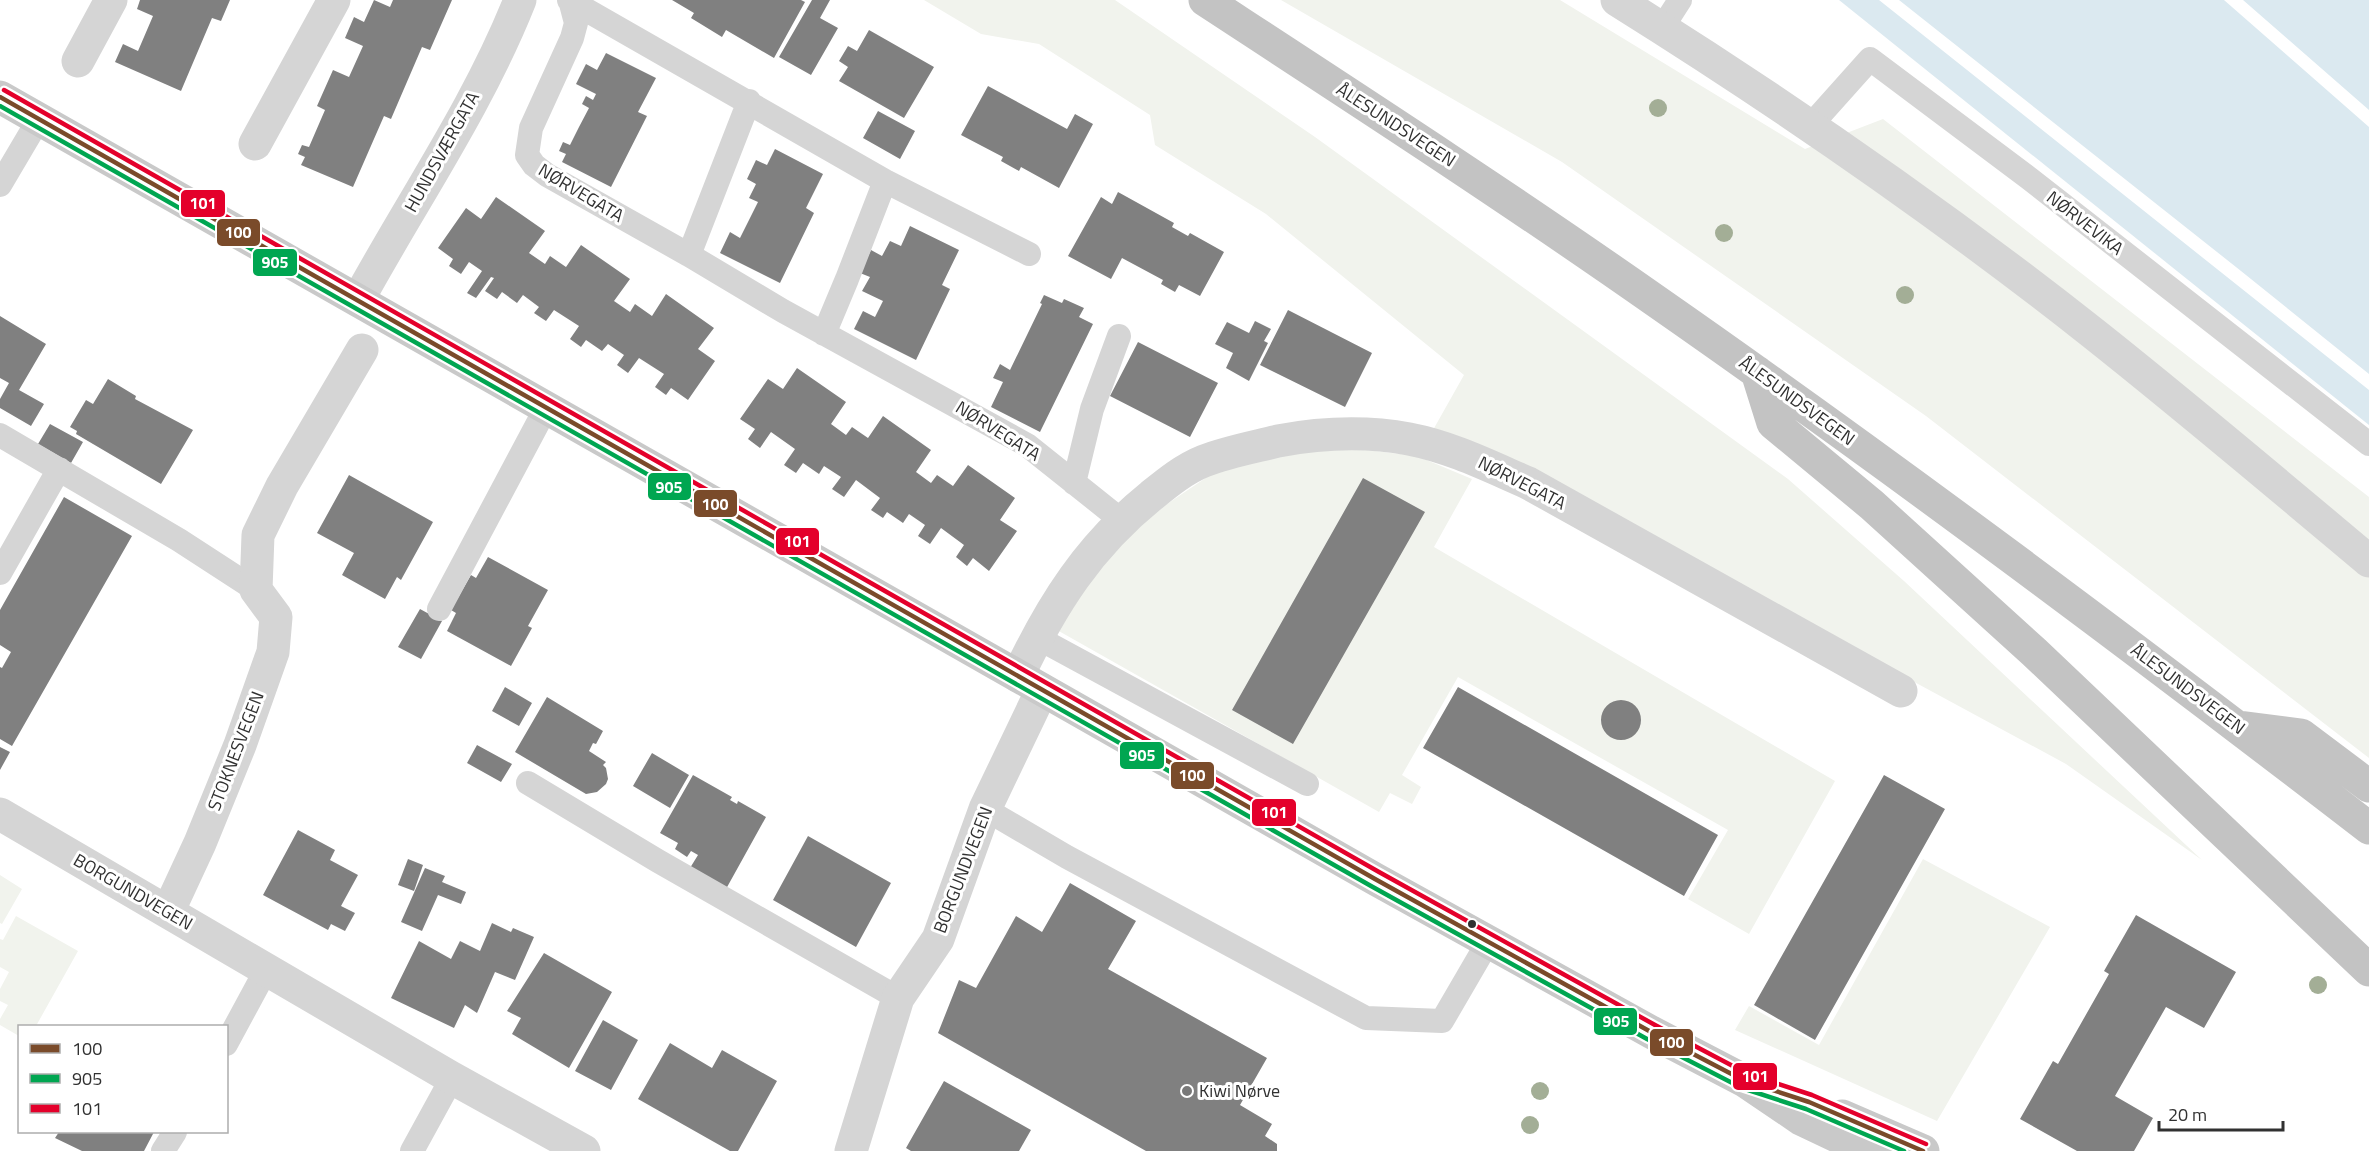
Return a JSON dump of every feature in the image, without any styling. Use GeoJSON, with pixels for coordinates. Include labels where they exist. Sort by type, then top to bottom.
{"type":"FeatureCollection","features":[{"type":"Feature","properties":{"kind":"highway","name":"ÅLESUNDSVEGEN"},"geometry":{"type":"LineString","coordinates":[[1205,0],[1518,205],[1757,372],[2023,564],[2369,828]]}},
{"type":"Feature","properties":{"kind":"highway"},"geometry":{"type":"LineString","coordinates":[[1757,372],[1773,423],[1872,505],[2025,644],[2369,970]]}},
{"type":"Feature","properties":{"kind":"highway"},"geometry":{"type":"LineString","coordinates":[[2238,727],[2301,735],[2369,786]]}},
{"type":"Feature","properties":{"kind":"main road"},"geometry":{"type":"LineString","coordinates":[[0,97],[1488,942],[1745,1081],[1801,1119],[1868,1151]]}},
{"type":"Feature","properties":{"kind":"main road"},"geometry":{"type":"LineString","coordinates":[[1745,1081],[1809,1102],[1923,1151]]}},
{"type":"Feature","properties":{"kind":"street"},"geometry":{"type":"LineString","coordinates":[[78,61],[111,0]]}},
{"type":"Feature","properties":{"kind":"street"},"geometry":{"type":"LineString","coordinates":[[255,144],[334,0]]}},
{"type":"Feature","properties":{"kind":"street","name":"HUNDSVÆRGATA"},"geometry":{"type":"LineString","coordinates":[[358,300],[460,122],[508,30],[520,0]]}},
{"type":"Feature","properties":{"kind":"street"},"geometry":{"type":"LineString","coordinates":[[1617,0],[1811,125],[1952,226],[2088,329],[2281,485],[2369,561]]}},
{"type":"Feature","properties":{"kind":"street"},"geometry":{"type":"LineString","coordinates":[[256,590],[258,536],[282,486],[362,350]]}},
{"type":"Feature","properties":{"kind":"street","name":"NØRVEGATA"},"geometry":{"type":"LineString","coordinates":[[1030,683],[1036,638],[1090,555],[1121,520],[1172,479],[1203,461],[1253,447],[1298,437],[1356,433],[1409,439],[1463,454],[1528,483],[1901,691]]}},
{"type":"Feature","properties":{"kind":"street","name":"STOKNESVEGEN"},"geometry":{"type":"LineString","coordinates":[[168,912],[200,843],[240,745],[273,652],[276,617],[256,590]]}},
{"type":"Feature","properties":{"kind":"street","name":"BORGUNDVEGEN"},"geometry":{"type":"LineString","coordinates":[[851,1151],[898,998],[938,939],[1030,683]]}},
{"type":"Feature","properties":{"kind":"street","name":"BORGUNDVEGEN"},"geometry":{"type":"LineString","coordinates":[[0,814],[452,1078],[584,1151]]}},
{"type":"Feature","properties":{"kind":"lane","name":"NØRVEGATA"},"geometry":{"type":"LineString","coordinates":[[570,0],[885,181],[1029,254]]}},
{"type":"Feature","properties":{"kind":"lane","name":"NØRVEGATA"},"geometry":{"type":"LineString","coordinates":[[570,0],[576,22],[572,38],[531,128],[527,155],[534,165],[547,176],[824,334],[1027,445],[1121,520]]}},
{"type":"Feature","properties":{"kind":"lane"},"geometry":{"type":"LineString","coordinates":[[1662,28],[1680,0]]}},
{"type":"Feature","properties":{"kind":"lane","name":"NØRVEVIKA"},"geometry":{"type":"LineString","coordinates":[[1811,125],[1870,59],[2030,180],[2369,444]]}},
{"type":"Feature","properties":{"kind":"lane"},"geometry":{"type":"LineString","coordinates":[[689,255],[749,101]]}},
{"type":"Feature","properties":{"kind":"lane"},"geometry":{"type":"LineString","coordinates":[[0,184],[39,119]]}},
{"type":"Feature","properties":{"kind":"lane"},"geometry":{"type":"LineString","coordinates":[[824,334],[885,181]]}},
{"type":"Feature","properties":{"kind":"lane"},"geometry":{"type":"LineString","coordinates":[[1074,483],[1092,409],[1119,336]]}},
{"type":"Feature","properties":{"kind":"lane"},"geometry":{"type":"LineString","coordinates":[[439,609],[546,408]]}},
{"type":"Feature","properties":{"kind":"lane","name":"STOKNESVEGEN"},"geometry":{"type":"LineString","coordinates":[[0,435],[179,540],[256,590]]}},
{"type":"Feature","properties":{"kind":"lane"},"geometry":{"type":"LineString","coordinates":[[0,573],[59,469]]}},
{"type":"Feature","properties":{"kind":"lane"},"geometry":{"type":"LineString","coordinates":[[1036,638],[1307,784]]}},
{"type":"Feature","properties":{"kind":"lane"},"geometry":{"type":"LineString","coordinates":[[528,783],[658,861],[898,998]]}},
{"type":"Feature","properties":{"kind":"lane"},"geometry":{"type":"LineString","coordinates":[[986,809],[1067,857],[1366,1018],[1442,1021],[1488,942]]}},
{"type":"Feature","properties":{"kind":"lane"},"geometry":{"type":"LineString","coordinates":[[228,1040],[266,970]]}},
{"type":"Feature","properties":{"kind":"lane"},"geometry":{"type":"LineString","coordinates":[[412,1151],[452,1078]]}},
{"type":"Feature","properties":{"kind":"lane"},"geometry":{"type":"LineString","coordinates":[[163,1151],[174,1133]]}},
{"type":"Feature","properties":{"kind":"shaded area"},"geometry":{"type":"Polygon","coordinates":[[[924,0],[1115,0],[1315,137],[1788,479],[1904,581],[2202,860],[2066,764],[1846,645],[1433,430],[1464,375],[1266,214],[1155,145],[1150,115],[1039,44],[981,34],[924,0]]]}},
{"type":"Feature","properties":{"kind":"shaded area"},"geometry":{"type":"Polygon","coordinates":[[[1281,0],[1560,0],[1805,149],[1883,119],[2369,497],[2369,758],[1926,416],[1562,162],[1281,0]]]}},
{"type":"Feature","properties":{"kind":"shaded area"},"geometry":{"type":"Polygon","coordinates":[[[1839,0],[2369,0],[2369,425],[2359,417],[1839,0]]]}},
{"type":"Feature","properties":{"kind":"shaded area"},"geometry":{"type":"Polygon","coordinates":[[[1358,449],[1417,456],[1472,479],[1434,547],[1835,781],[1749,934],[1688,899],[1728,830],[1458,677],[1402,775],[1421,787],[1412,804],[1390,793],[1379,812],[1057,630],[1071,603],[1130,529],[1219,469],[1302,451],[1358,449]]]}},
{"type":"Feature","properties":{"kind":"shaded area"},"geometry":{"type":"Polygon","coordinates":[[[1923,859],[2050,927],[1937,1121],[1735,1030],[1749,1006],[1819,1045],[1923,859]]]}},
{"type":"Feature","properties":{"kind":"shaded area"},"geometry":{"type":"Polygon","coordinates":[[[0,875],[22,889],[2,924],[0,923],[0,875]]]}},
{"type":"Feature","properties":{"kind":"shaded area"},"geometry":{"type":"Polygon","coordinates":[[[16,916],[78,951],[37,1025],[18,1025],[18,1035],[0,1025],[0,1019],[8,1005],[0,1001],[0,989],[9,972],[0,967],[0,939],[3,940],[16,916]]]}},
{"type":"Feature","properties":{"kind":"pier"},"geometry":{"type":"Polygon","coordinates":[[[1879,0],[1899,0],[2241,271],[2369,374],[2369,390],[1879,0]]]}},
{"type":"Feature","properties":{"kind":"pier"},"geometry":{"type":"Polygon","coordinates":[[[2224,0],[2243,0],[2369,110],[2369,127],[2224,0]]]}},
{"type":"Feature","properties":{"kind":"building"},"geometry":{"type":"Polygon","coordinates":[[[140,0],[230,0],[221,21],[212,18],[181,91],[115,62],[123,44],[138,51],[153,16],[137,9],[140,0]]]}},
{"type":"Feature","properties":{"kind":"building"},"geometry":{"type":"Polygon","coordinates":[[[374,0],[390,7],[393,0],[452,0],[430,50],[422,47],[391,119],[384,116],[353,187],[301,165],[305,157],[298,154],[302,145],[309,147],[325,110],[317,106],[333,70],[349,77],[363,46],[345,38],[354,17],[364,22],[374,0]]]}},
{"type":"Feature","properties":{"kind":"building"},"geometry":{"type":"Polygon","coordinates":[[[672,0],[801,0],[805,2],[774,58],[726,30],[722,37],[691,18],[694,13],[672,0]]]}},
{"type":"Feature","properties":{"kind":"building"},"geometry":{"type":"Polygon","coordinates":[[[812,0],[830,0],[820,18],[838,28],[811,75],[779,57],[812,0]]]}},
{"type":"Feature","properties":{"kind":"building"},"geometry":{"type":"Polygon","coordinates":[[[869,30],[934,67],[904,118],[839,81],[848,67],[839,61],[848,46],[857,51],[869,30]]]}},
{"type":"Feature","properties":{"kind":"building"},"geometry":{"type":"Polygon","coordinates":[[[606,53],[656,78],[638,112],[647,116],[611,187],[562,162],[566,154],[559,151],[563,142],[570,145],[589,108],[582,104],[586,96],[593,100],[596,94],[576,84],[586,64],[597,70],[606,53]]]}},
{"type":"Feature","properties":{"kind":"building"},"geometry":{"type":"Polygon","coordinates":[[[988,86],[1067,129],[1075,114],[1093,124],[1059,188],[1021,167],[1019,171],[1001,161],[1003,157],[961,135],[988,86]]]}},
{"type":"Feature","properties":{"kind":"building"},"geometry":{"type":"Polygon","coordinates":[[[878,111],[915,131],[900,159],[863,138],[878,111]]]}},
{"type":"Feature","properties":{"kind":"building"},"geometry":{"type":"Polygon","coordinates":[[[775,149],[823,174],[806,208],[814,213],[780,283],[720,253],[730,232],[740,238],[758,202],[749,198],[756,184],[747,179],[756,160],[767,165],[775,149]]]}},
{"type":"Feature","properties":{"kind":"building"},"geometry":{"type":"Polygon","coordinates":[[[1118,192],[1174,223],[1172,227],[1188,236],[1190,233],[1224,252],[1200,296],[1179,285],[1175,292],[1161,284],[1163,280],[1122,258],[1111,279],[1068,256],[1101,197],[1112,204],[1118,192]]]}},
{"type":"Feature","properties":{"kind":"building"},"geometry":{"type":"Polygon","coordinates":[[[496,197],[545,231],[529,253],[545,264],[550,256],[566,267],[581,245],[630,279],[614,301],[630,312],[635,304],[652,316],[666,294],[714,328],[698,349],[715,361],[688,400],[671,388],[666,395],[655,387],[664,374],[639,358],[628,373],[617,365],[624,355],[608,344],[602,351],[586,340],[581,347],[570,339],[579,326],[554,310],[546,321],[534,313],[539,307],[523,295],[517,303],[502,292],[497,299],[485,291],[494,278],[491,277],[476,298],[467,293],[482,271],[469,262],[461,274],[449,266],[453,259],[438,248],[466,208],[481,219],[496,197]]]}},
{"type":"Feature","properties":{"kind":"building"},"geometry":{"type":"Polygon","coordinates":[[[910,226],[959,250],[942,285],[950,289],[916,360],[854,329],[863,311],[875,317],[883,301],[862,291],[870,277],[860,273],[871,250],[882,256],[890,241],[901,246],[910,226]]]}},
{"type":"Feature","properties":{"kind":"building"},"geometry":{"type":"Polygon","coordinates":[[[1044,295],[1062,303],[1064,299],[1084,308],[1079,317],[1093,324],[1040,432],[991,407],[1003,382],[993,378],[1000,364],[1010,370],[1042,304],[1040,303],[1044,295]]]}},
{"type":"Feature","properties":{"kind":"building"},"geometry":{"type":"Polygon","coordinates":[[[1288,310],[1372,353],[1345,407],[1260,365],[1288,310]]]}},
{"type":"Feature","properties":{"kind":"building"},"geometry":{"type":"Polygon","coordinates":[[[0,316],[46,344],[19,390],[44,404],[31,426],[0,408],[0,399],[9,383],[0,378],[0,316]]]}},
{"type":"Feature","properties":{"kind":"building"},"geometry":{"type":"Polygon","coordinates":[[[1255,321],[1271,329],[1264,341],[1268,343],[1249,381],[1226,368],[1233,353],[1215,344],[1227,322],[1249,333],[1255,321]]]}},
{"type":"Feature","properties":{"kind":"building"},"geometry":{"type":"Polygon","coordinates":[[[1138,342],[1218,383],[1190,437],[1110,396],[1138,342]]]}},
{"type":"Feature","properties":{"kind":"building"},"geometry":{"type":"Polygon","coordinates":[[[797,368],[846,402],[831,424],[846,435],[852,427],[868,438],[883,416],[931,450],[916,472],[931,483],[937,475],[953,486],[968,465],[1015,498],[1000,520],[1017,531],[989,571],[973,558],[967,566],[956,557],[964,545],[941,528],[930,544],[918,536],[925,525],[909,514],[903,523],[887,512],[883,518],[871,510],[880,498],[856,480],[844,497],[832,489],[841,477],[824,466],[819,474],[803,463],[796,473],[784,465],[795,449],[771,432],[760,448],[748,439],[755,429],[740,419],[768,379],[783,389],[797,368]]]}},
{"type":"Feature","properties":{"kind":"building"},"geometry":{"type":"Polygon","coordinates":[[[108,379],[136,396],[135,399],[193,430],[161,484],[76,434],[77,431],[70,427],[86,400],[93,404],[108,379]]]}},
{"type":"Feature","properties":{"kind":"building"},"geometry":{"type":"Polygon","coordinates":[[[50,424],[83,442],[71,463],[38,444],[50,424]]]}},
{"type":"Feature","properties":{"kind":"building"},"geometry":{"type":"Polygon","coordinates":[[[349,475],[433,522],[401,580],[397,577],[385,599],[342,575],[354,553],[317,533],[349,475]]]}},
{"type":"Feature","properties":{"kind":"building"},"geometry":{"type":"Polygon","coordinates":[[[1363,478],[1425,512],[1293,744],[1232,710],[1363,478]]]}},
{"type":"Feature","properties":{"kind":"building"},"geometry":{"type":"Polygon","coordinates":[[[64,497],[132,536],[12,746],[0,739],[0,667],[2,668],[11,652],[0,645],[0,610],[64,497]]]}},
{"type":"Feature","properties":{"kind":"building"},"geometry":{"type":"Polygon","coordinates":[[[488,557],[548,590],[528,626],[532,628],[511,666],[447,631],[456,613],[451,610],[471,575],[476,578],[488,557]]]}},
{"type":"Feature","properties":{"kind":"building"},"geometry":{"type":"Polygon","coordinates":[[[420,609],[442,621],[421,659],[398,647],[420,609]]]}},
{"type":"Feature","properties":{"kind":"building"},"geometry":{"type":"Polygon","coordinates":[[[505,687],[532,703],[519,726],[492,711],[505,687]]]}},
{"type":"Feature","properties":{"kind":"building"},"geometry":{"type":"Polygon","coordinates":[[[1458,687],[1718,835],[1684,896],[1423,748],[1458,687]]]}},
{"type":"Feature","properties":{"kind":"building"},"geometry":{"type":"Polygon","coordinates":[[[547,697],[603,731],[589,751],[606,762],[603,765],[606,768],[608,779],[597,792],[586,794],[515,752],[547,697]]]}},
{"type":"Feature","properties":{"kind":"building"},"geometry":{"type":"Polygon","coordinates":[[[1621,700],[1635,706],[1641,720],[1635,734],[1621,740],[1607,734],[1601,720],[1607,706],[1621,700]]]}},
{"type":"Feature","properties":{"kind":"building"},"geometry":{"type":"Polygon","coordinates":[[[477,745],[512,764],[501,782],[467,763],[477,745]]]}},
{"type":"Feature","properties":{"kind":"building"},"geometry":{"type":"Polygon","coordinates":[[[0,747],[10,752],[0,770],[0,747]]]}},
{"type":"Feature","properties":{"kind":"building"},"geometry":{"type":"Polygon","coordinates":[[[652,753],[689,775],[670,808],[633,786],[652,753]]]}},
{"type":"Feature","properties":{"kind":"building"},"geometry":{"type":"Polygon","coordinates":[[[693,775],[732,797],[730,800],[737,804],[738,801],[766,817],[726,889],[690,868],[698,855],[691,851],[687,857],[675,849],[678,843],[660,833],[693,775]]]}},
{"type":"Feature","properties":{"kind":"building"},"geometry":{"type":"Polygon","coordinates":[[[1884,775],[1945,809],[1815,1040],[1754,1005],[1884,775]]]}},
{"type":"Feature","properties":{"kind":"building"},"geometry":{"type":"Polygon","coordinates":[[[298,830],[335,850],[330,860],[358,875],[341,906],[355,913],[345,931],[331,924],[328,930],[263,895],[298,830]]]}},
{"type":"Feature","properties":{"kind":"building"},"geometry":{"type":"Polygon","coordinates":[[[808,836],[891,883],[856,947],[773,900],[808,836]]]}},
{"type":"Feature","properties":{"kind":"building"},"geometry":{"type":"Polygon","coordinates":[[[408,859],[423,865],[414,891],[398,885],[408,859]]]}},
{"type":"Feature","properties":{"kind":"building"},"geometry":{"type":"Polygon","coordinates":[[[425,868],[445,876],[442,882],[466,892],[461,904],[438,895],[422,931],[401,922],[425,868]]]}},
{"type":"Feature","properties":{"kind":"building"},"geometry":{"type":"Polygon","coordinates":[[[1070,883],[1136,921],[1108,969],[1267,1058],[1240,1105],[1272,1124],[1265,1136],[1277,1144],[1277,1151],[1146,1151],[938,1033],[959,980],[976,988],[1016,916],[1042,932],[1070,883]]]}},
{"type":"Feature","properties":{"kind":"building"},"geometry":{"type":"Polygon","coordinates":[[[2136,915],[2236,972],[2204,1028],[2166,1007],[2115,1096],[2153,1118],[2134,1151],[2077,1151],[2020,1119],[2053,1061],[2058,1064],[2109,974],[2104,971],[2136,915]]]}},
{"type":"Feature","properties":{"kind":"building"},"geometry":{"type":"Polygon","coordinates":[[[492,923],[511,932],[513,928],[534,937],[515,980],[495,972],[477,1013],[465,1005],[454,1028],[391,998],[419,941],[451,959],[460,941],[480,951],[492,923]]]}},
{"type":"Feature","properties":{"kind":"building"},"geometry":{"type":"Polygon","coordinates":[[[544,953],[612,992],[569,1068],[512,1034],[521,1018],[507,1011],[544,953]]]}},
{"type":"Feature","properties":{"kind":"building"},"geometry":{"type":"Polygon","coordinates":[[[603,1020],[638,1040],[611,1090],[575,1071],[603,1020]]]}},
{"type":"Feature","properties":{"kind":"building"},"geometry":{"type":"Polygon","coordinates":[[[670,1043],[712,1068],[722,1050],[777,1081],[738,1151],[730,1151],[638,1099],[670,1043]]]}},
{"type":"Feature","properties":{"kind":"building"},"geometry":{"type":"Polygon","coordinates":[[[944,1081],[1031,1130],[1019,1151],[911,1151],[906,1148],[944,1081]]]}},
{"type":"Feature","properties":{"kind":"building"},"geometry":{"type":"Polygon","coordinates":[[[58,1133],[153,1133],[144,1151],[82,1151],[55,1138],[58,1133]]]}},
{"type":"Feature","properties":{"kind":"transit line","name":"101"},"geometry":{"type":"LineString","coordinates":[[4,90],[1379,872],[1655,1025],[1748,1074],[1812,1095],[1926,1144]]}},
{"type":"Feature","properties":{"kind":"transit line","name":"100"},"geometry":{"type":"LineString","coordinates":[[0,97],[1375,879],[1651,1032],[1745,1081],[1809,1102],[1923,1151]]}},
{"type":"Feature","properties":{"kind":"transit line","name":"905"},"geometry":{"type":"LineString","coordinates":[[0,106],[1371,886],[1647,1039],[1742,1088],[1806,1109],[1904,1151]]}},
{"type":"Feature","properties":{"kind":"place","name":"Kiwi Nørve"},"geometry":{"type":"Point","coordinates":[1187,1091]}}]}
